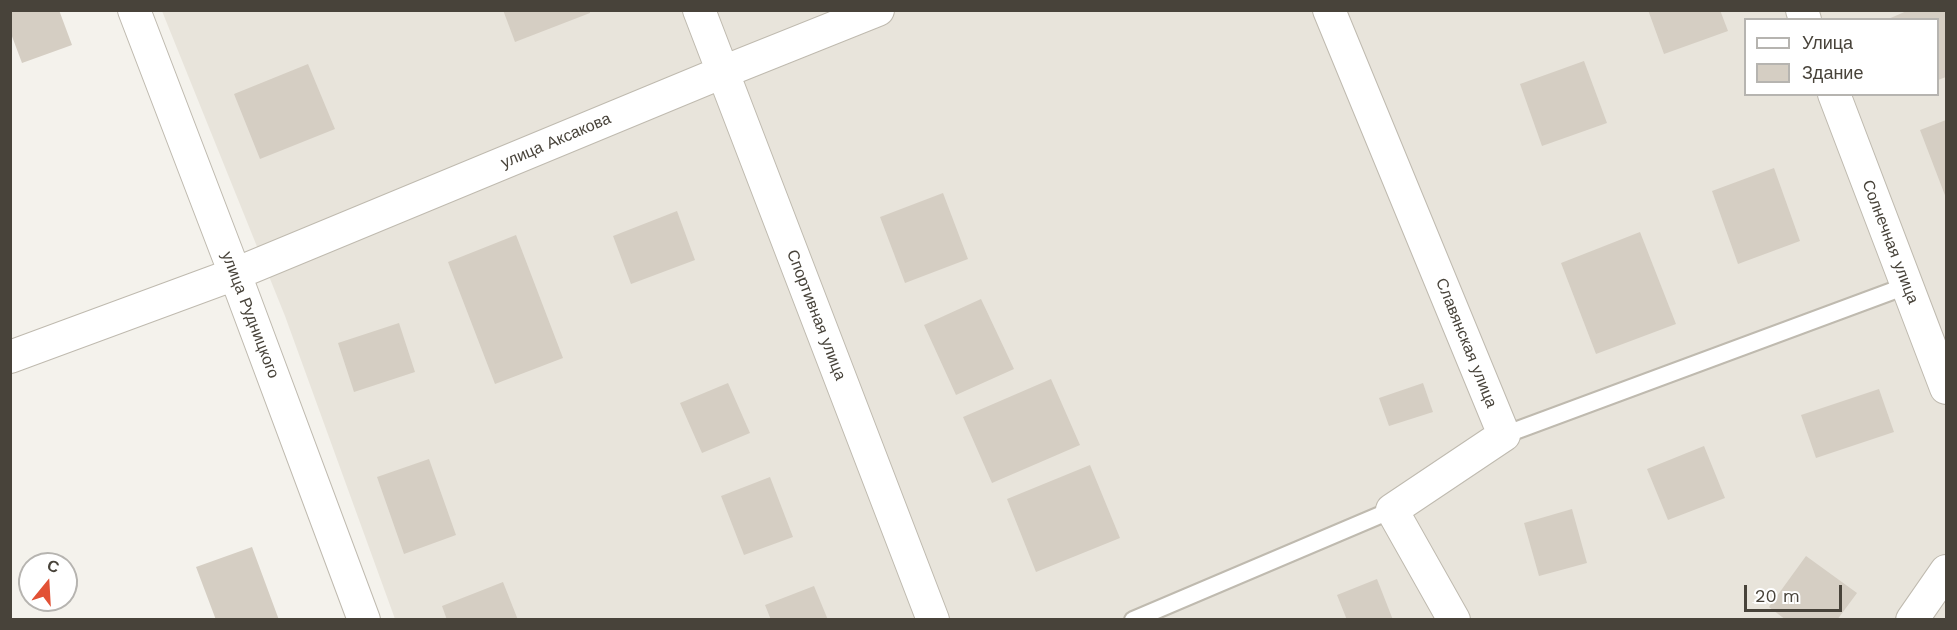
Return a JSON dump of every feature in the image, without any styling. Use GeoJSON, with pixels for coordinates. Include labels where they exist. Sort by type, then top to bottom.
{"type":"FeatureCollection","features":[{"type":"Feature","properties":{"kind":"street","name":"улица Рудницкого"},"geometry":{"type":"LineString","coordinates":[[134,10],[364,620]]}},
{"type":"Feature","properties":{"kind":"street","name":"Спортивная улица"},"geometry":{"type":"LineString","coordinates":[[699,10],[933,620]]}},
{"type":"Feature","properties":{"kind":"street","name":"улица Аксакова"},"geometry":{"type":"LineString","coordinates":[[10,357],[235,274],[878,10]]}},
{"type":"Feature","properties":{"kind":"street","name":"Славянская улица"},"geometry":{"type":"LineString","coordinates":[[1329,10],[1504,435]]}},
{"type":"Feature","properties":{"kind":"street","name":"Солнечная улица"},"geometry":{"type":"LineString","coordinates":[[1835,96],[1947,388]]}},
{"type":"Feature","properties":{"kind":"street"},"geometry":{"type":"LineString","coordinates":[[1454,620],[1392,510],[1504,435]]}},
{"type":"Feature","properties":{"kind":"street"},"geometry":{"type":"LineString","coordinates":[[1912,620],[1947,571]]}},
{"type":"Feature","properties":{"kind":"lane"},"geometry":{"type":"LineString","coordinates":[[1504,435],[1906,286]]}},
{"type":"Feature","properties":{"kind":"lane"},"geometry":{"type":"LineString","coordinates":[[1133,620],[1392,510]]}},
{"type":"Feature","properties":{"kind":"shaded area"},"geometry":{"type":"Polygon","coordinates":[[[162,11],[1946,11],[1946,619],[395,619],[285,316],[162,11]]]}},
{"type":"Feature","properties":{"kind":"building"},"geometry":{"type":"Polygon","coordinates":[[[10,10],[59,10],[72,45],[22,63],[10,31],[10,10]]]}},
{"type":"Feature","properties":{"kind":"building"},"geometry":{"type":"Polygon","coordinates":[[[503,10],[590,10],[590,13],[515,42],[503,10]]]}},
{"type":"Feature","properties":{"kind":"building"},"geometry":{"type":"Polygon","coordinates":[[[1648,10],[1720,10],[1728,31],[1664,54],[1648,10]]]}},
{"type":"Feature","properties":{"kind":"building"},"geometry":{"type":"Polygon","coordinates":[[[1909,10],[1945,10],[1946,77],[1939,80],[1939,18],[1891,18],[1909,10]]]}},
{"type":"Feature","properties":{"kind":"building"},"geometry":{"type":"Polygon","coordinates":[[[1584,61],[1607,123],[1542,146],[1520,84],[1584,61]]]}},
{"type":"Feature","properties":{"kind":"building"},"geometry":{"type":"Polygon","coordinates":[[[308,64],[335,129],[260,159],[234,94],[308,64]]]}},
{"type":"Feature","properties":{"kind":"building"},"geometry":{"type":"Polygon","coordinates":[[[1946,120],[1946,198],[1920,130],[1946,120]]]}},
{"type":"Feature","properties":{"kind":"building"},"geometry":{"type":"Polygon","coordinates":[[[1774,168],[1800,241],[1738,264],[1712,191],[1774,168]]]}},
{"type":"Feature","properties":{"kind":"building"},"geometry":{"type":"Polygon","coordinates":[[[943,193],[968,259],[905,283],[880,217],[943,193]]]}},
{"type":"Feature","properties":{"kind":"building"},"geometry":{"type":"Polygon","coordinates":[[[677,211],[695,260],[631,284],[613,236],[677,211]]]}},
{"type":"Feature","properties":{"kind":"building"},"geometry":{"type":"Polygon","coordinates":[[[1640,232],[1676,324],[1596,354],[1561,263],[1640,232]]]}},
{"type":"Feature","properties":{"kind":"building"},"geometry":{"type":"Polygon","coordinates":[[[516,235],[563,358],[495,384],[448,262],[516,235]]]}},
{"type":"Feature","properties":{"kind":"building"},"geometry":{"type":"Polygon","coordinates":[[[981,299],[1014,369],[956,395],[924,325],[981,299]]]}},
{"type":"Feature","properties":{"kind":"building"},"geometry":{"type":"Polygon","coordinates":[[[399,323],[415,372],[354,392],[338,343],[399,323]]]}},
{"type":"Feature","properties":{"kind":"building"},"geometry":{"type":"Polygon","coordinates":[[[1051,379],[1080,445],[992,483],[963,417],[1051,379]]]}},
{"type":"Feature","properties":{"kind":"building"},"geometry":{"type":"Polygon","coordinates":[[[728,383],[750,433],[702,453],[680,403],[728,383]]]}},
{"type":"Feature","properties":{"kind":"building"},"geometry":{"type":"Polygon","coordinates":[[[1423,383],[1433,412],[1389,426],[1379,398],[1423,383]]]}},
{"type":"Feature","properties":{"kind":"building"},"geometry":{"type":"Polygon","coordinates":[[[1879,389],[1894,432],[1816,458],[1801,415],[1879,389]]]}},
{"type":"Feature","properties":{"kind":"building"},"geometry":{"type":"Polygon","coordinates":[[[1704,446],[1725,498],[1668,520],[1647,469],[1704,446]]]}},
{"type":"Feature","properties":{"kind":"building"},"geometry":{"type":"Polygon","coordinates":[[[429,459],[456,535],[404,554],[377,477],[429,459]]]}},
{"type":"Feature","properties":{"kind":"building"},"geometry":{"type":"Polygon","coordinates":[[[1090,465],[1120,538],[1036,572],[1007,499],[1090,465]]]}},
{"type":"Feature","properties":{"kind":"building"},"geometry":{"type":"Polygon","coordinates":[[[770,477],[793,537],[744,555],[721,496],[770,477]]]}},
{"type":"Feature","properties":{"kind":"building"},"geometry":{"type":"Polygon","coordinates":[[[1572,509],[1587,563],[1539,576],[1524,523],[1572,509]]]}},
{"type":"Feature","properties":{"kind":"building"},"geometry":{"type":"Polygon","coordinates":[[[252,547],[279,620],[216,620],[196,567],[252,547]]]}},
{"type":"Feature","properties":{"kind":"building"},"geometry":{"type":"Polygon","coordinates":[[[1806,556],[1857,593],[1837,620],[1786,620],[1769,607],[1806,556]]]}},
{"type":"Feature","properties":{"kind":"building"},"geometry":{"type":"Polygon","coordinates":[[[1377,579],[1393,620],[1347,620],[1337,595],[1377,579]]]}},
{"type":"Feature","properties":{"kind":"building"},"geometry":{"type":"Polygon","coordinates":[[[503,582],[518,620],[447,620],[442,606],[503,582]]]}},
{"type":"Feature","properties":{"kind":"building"},"geometry":{"type":"Polygon","coordinates":[[[814,586],[828,620],[771,620],[765,605],[814,586]]]}}]}
